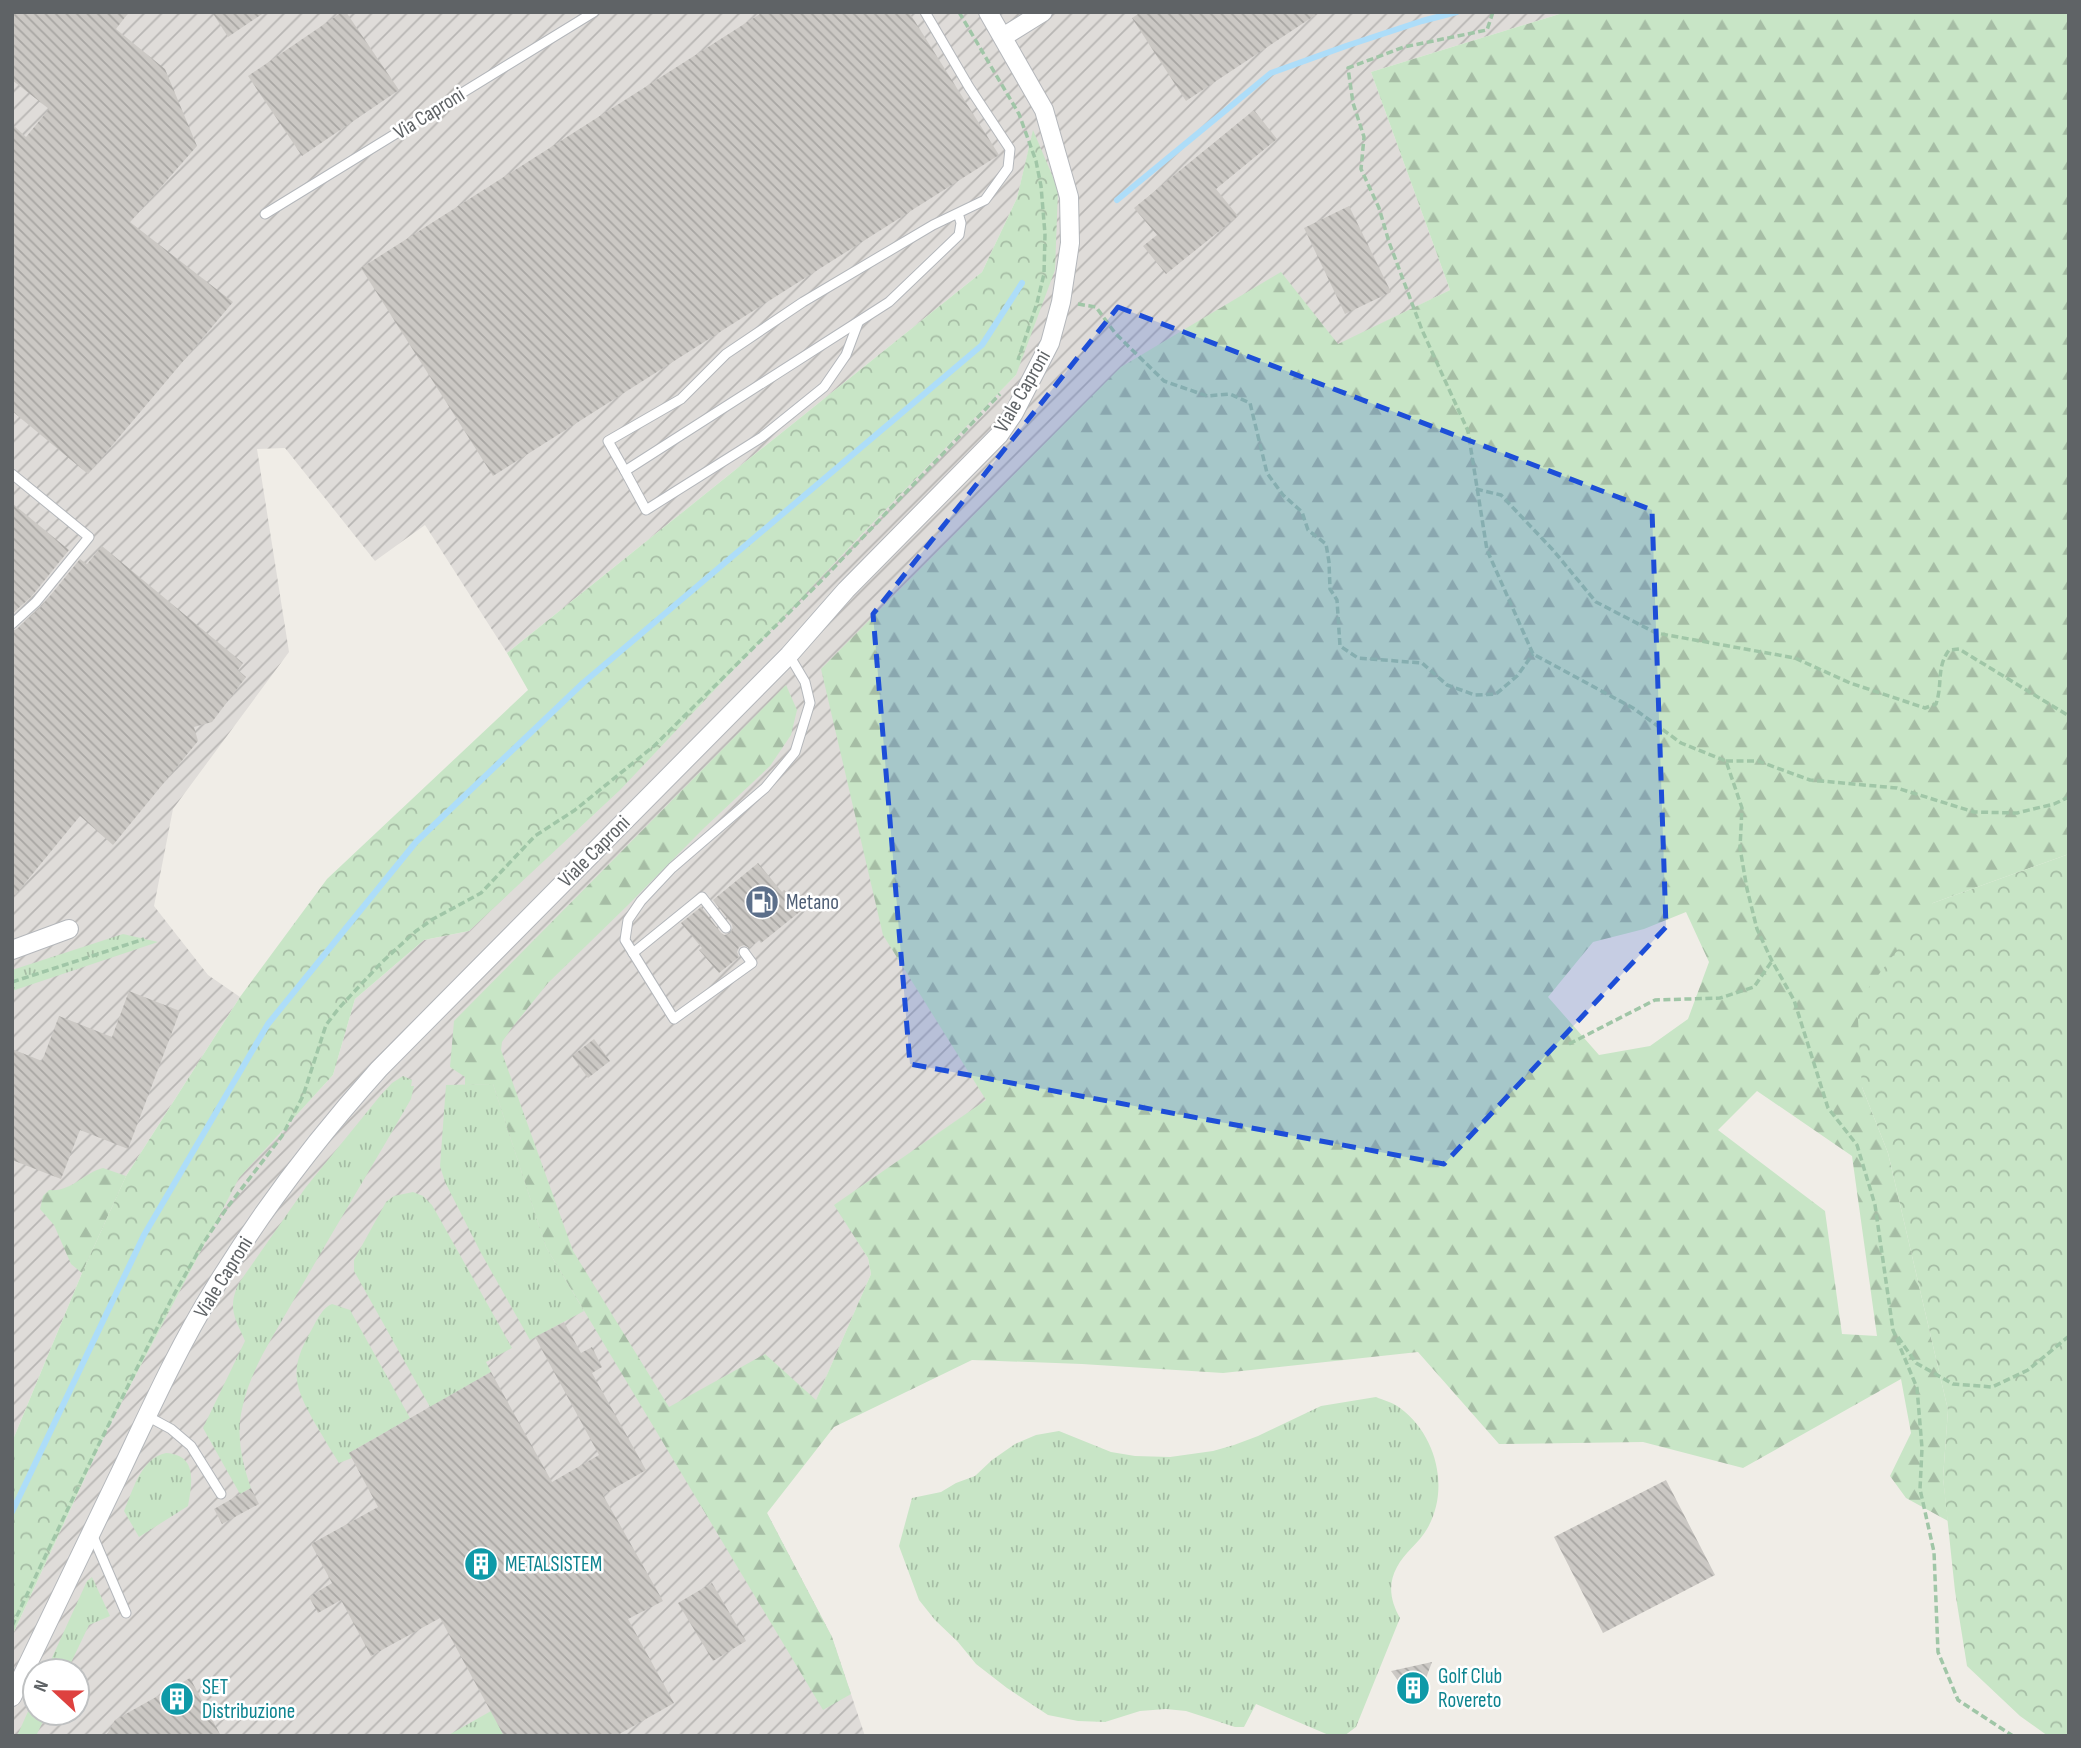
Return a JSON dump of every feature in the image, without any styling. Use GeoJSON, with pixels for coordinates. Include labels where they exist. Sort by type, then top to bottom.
{"type":"FeatureCollection","features":[{"type":"Feature","properties":{"kind":"street","name":"Viale Caproni"},"geometry":{"type":"LineString","coordinates":[[12,1697],[193,1326],[244,1242],[301,1161],[388,1060],[789,655],[846,590],[999,435],[1014,413],[1050,343],[1061,302],[1070,243],[1069,197],[1044,110],[988,12]]}},
{"type":"Feature","properties":{"kind":"street"},"geometry":{"type":"LineString","coordinates":[[1003,37],[1043,12]]}},
{"type":"Feature","properties":{"kind":"street"},"geometry":{"type":"LineString","coordinates":[[12,950],[69,929]]}},
{"type":"Feature","properties":{"kind":"lane","name":"Via Caproni"},"geometry":{"type":"LineString","coordinates":[[265,214],[594,12]]}},
{"type":"Feature","properties":{"kind":"lane"},"geometry":{"type":"LineString","coordinates":[[858,323],[846,355],[824,387],[751,444],[646,510],[608,441],[681,399],[726,354],[803,302],[933,225],[985,200],[1008,169],[1010,149],[969,87],[925,12]]}},
{"type":"Feature","properties":{"kind":"lane"},"geometry":{"type":"LineString","coordinates":[[625,471],[889,302],[959,235],[961,223],[958,213]]}},
{"type":"Feature","properties":{"kind":"lane"},"geometry":{"type":"LineString","coordinates":[[12,474],[89,537],[36,602],[12,624]]}},
{"type":"Feature","properties":{"kind":"lane"},"geometry":{"type":"LineString","coordinates":[[744,952],[752,962],[674,1019],[625,940],[628,920],[641,901],[672,868],[765,788],[796,752],[810,703],[805,682],[789,655]]}},
{"type":"Feature","properties":{"kind":"lane"},"geometry":{"type":"LineString","coordinates":[[633,953],[702,897],[726,928]]}},
{"type":"Feature","properties":{"kind":"lane"},"geometry":{"type":"LineString","coordinates":[[147,1416],[172,1429],[191,1446],[221,1494]]}},
{"type":"Feature","properties":{"kind":"lane"},"geometry":{"type":"LineString","coordinates":[[91,1533],[126,1613]]}},
{"type":"Feature","properties":{"kind":"path"},"geometry":{"type":"LineString","coordinates":[[959,12],[1019,114],[1036,161],[1041,186],[1045,234],[1044,274],[1017,362]]}},
{"type":"Feature","properties":{"kind":"path"},"geometry":{"type":"LineString","coordinates":[[1493,12],[1487,30],[1404,47],[1348,68],[1353,103],[1364,137],[1361,169],[1379,208],[1422,330],[1468,431],[1487,550],[1533,654],[1633,708],[1681,743],[1726,761],[1758,761],[1810,780],[1897,788],[1974,812],[2017,813],[2054,804],[2069,797]]}},
{"type":"Feature","properties":{"kind":"path"},"geometry":{"type":"LineString","coordinates":[[1061,302],[1096,307],[1115,333],[1164,381],[1207,396],[1230,394],[1250,403],[1267,472],[1283,495],[1302,512],[1308,530],[1326,544],[1330,589],[1337,600],[1340,646],[1358,657],[1422,663],[1447,685],[1475,695],[1496,694],[1517,676],[1533,654]]}},
{"type":"Feature","properties":{"kind":"path"},"geometry":{"type":"LineString","coordinates":[[12,1626],[104,1433],[173,1298],[202,1245],[226,1209],[282,1136],[303,1096],[326,1025],[339,1008],[382,962],[416,931],[481,893],[535,835],[575,810],[654,746],[822,580],[1002,392]]}},
{"type":"Feature","properties":{"kind":"path"},"geometry":{"type":"LineString","coordinates":[[1476,489],[1501,495],[1553,550],[1596,602],[1656,633],[1795,658],[1850,682],[1925,708],[1936,704],[1940,693],[1942,660],[1950,650],[1959,649],[2069,716]]}},
{"type":"Feature","properties":{"kind":"path"},"geometry":{"type":"LineString","coordinates":[[1726,761],[1742,808],[1740,848],[1757,929],[1794,1000],[1828,1108],[1857,1145],[1875,1205],[1893,1330],[1917,1388],[1922,1448],[1920,1489],[1934,1552],[1938,1652],[1958,1700],[2013,1736]]}},
{"type":"Feature","properties":{"kind":"path"},"geometry":{"type":"LineString","coordinates":[[12,982],[144,939]]}},
{"type":"Feature","properties":{"kind":"path"},"geometry":{"type":"LineString","coordinates":[[1569,1044],[1655,1000],[1720,998],[1754,987],[1772,961]]}},
{"type":"Feature","properties":{"kind":"path"},"geometry":{"type":"LineString","coordinates":[[1893,1330],[1916,1363],[1953,1384],[1992,1387],[2028,1370],[2069,1336]]}},
{"type":"Feature","properties":{"kind":"highlighted area"},"geometry":{"type":"Polygon","coordinates":[[[1118,307],[1652,510],[1666,927],[1444,1164],[910,1064],[873,614],[1118,307]]]}},
{"type":"Feature","properties":{"kind":"shaded area"},"geometry":{"type":"Polygon","coordinates":[[[12,12],[1566,12],[1371,72],[1450,290],[1338,345],[883,934],[987,1100],[835,1205],[868,1258],[871,1274],[767,1513],[832,1637],[865,1736],[12,1736],[12,1636],[107,1430],[239,1177],[333,1075],[355,999],[424,940],[469,931],[1016,375],[1033,132],[1017,198],[982,272],[507,653],[425,525],[375,561],[285,448],[257,449],[289,652],[173,809],[154,906],[208,975],[240,997],[126,1176],[82,1273],[12,1442],[12,12]]]}},
{"type":"Feature","properties":{"kind":"green space"},"geometry":{"type":"Polygon","coordinates":[[[1566,12],[2069,12],[2069,854],[1933,903],[1862,1087],[1888,1153],[1948,1410],[1943,1478],[1948,1521],[1906,1498],[1890,1476],[1911,1433],[1901,1379],[1743,1468],[1643,1442],[1499,1444],[1418,1352],[1223,1373],[972,1360],[834,1427],[767,1513],[832,1637],[851,1694],[823,1710],[546,1247],[493,1084],[465,1085],[465,1077],[450,1067],[454,1021],[786,685],[797,710],[791,735],[770,766],[548,983],[511,1029],[502,1042],[501,1050],[573,1251],[669,1407],[765,1354],[816,1400],[871,1274],[868,1258],[834,1205],[986,1100],[883,935],[821,669],[1121,367],[1281,272],[1338,344],[1450,290],[1371,72],[1566,12]],[[1686,912],[1644,929],[1593,942],[1548,997],[1599,1055],[1650,1046],[1688,1019],[1709,962],[1686,912]],[[1757,1091],[1718,1130],[1825,1211],[1842,1334],[1877,1336],[1852,1156],[1757,1091]]]}},
{"type":"Feature","properties":{"kind":"green space"},"geometry":{"type":"Polygon","coordinates":[[[1033,130],[1058,189],[1055,270],[1016,375],[620,790],[469,931],[424,940],[355,999],[333,1075],[239,1178],[107,1430],[12,1636],[12,1442],[82,1273],[126,1176],[240,997],[327,879],[528,690],[507,653],[982,272],[1017,198],[1033,130]]]}},
{"type":"Feature","properties":{"kind":"green space"},"geometry":{"type":"Polygon","coordinates":[[[2069,854],[2069,1736],[2048,1736],[2020,1716],[1967,1666],[1955,1591],[1943,1478],[1948,1410],[1888,1153],[1862,1087],[1857,1003],[1933,903],[2069,854]]]}},
{"type":"Feature","properties":{"kind":"green space"},"geometry":{"type":"Polygon","coordinates":[[[123,934],[158,942],[12,991],[12,970],[123,934]]]}},
{"type":"Feature","properties":{"kind":"green space"},"geometry":{"type":"Polygon","coordinates":[[[403,1076],[412,1080],[411,1086],[414,1086],[411,1099],[256,1367],[242,1409],[240,1429],[243,1459],[251,1488],[240,1494],[203,1428],[245,1341],[234,1313],[235,1292],[306,1187],[380,1096],[403,1076]]]}},
{"type":"Feature","properties":{"kind":"green space"},"geometry":{"type":"Polygon","coordinates":[[[493,1084],[546,1247],[584,1311],[530,1340],[481,1253],[445,1182],[440,1166],[446,1085],[493,1084]]]}},
{"type":"Feature","properties":{"kind":"green space"},"geometry":{"type":"Polygon","coordinates":[[[103,1168],[126,1176],[82,1273],[71,1264],[54,1225],[40,1209],[43,1196],[49,1190],[64,1188],[103,1168]]]}},
{"type":"Feature","properties":{"kind":"green space"},"geometry":{"type":"Polygon","coordinates":[[[413,1192],[423,1196],[432,1205],[512,1348],[486,1362],[491,1372],[430,1407],[354,1271],[354,1260],[386,1202],[394,1196],[413,1192]]]}},
{"type":"Feature","properties":{"kind":"green space"},"geometry":{"type":"Polygon","coordinates":[[[332,1304],[350,1310],[410,1418],[349,1453],[352,1458],[339,1463],[303,1399],[297,1378],[299,1356],[304,1343],[325,1308],[332,1304]]]}},
{"type":"Feature","properties":{"kind":"green space","name":"Golf Club Rovereto"},"geometry":{"type":"Polygon","coordinates":[[[1376,1397],[1400,1408],[1413,1419],[1423,1433],[1436,1464],[1438,1497],[1427,1529],[1394,1574],[1391,1593],[1400,1618],[1356,1727],[1344,1736],[1331,1736],[1256,1704],[1244,1727],[1235,1727],[1186,1711],[1166,1709],[1140,1711],[1105,1722],[1078,1721],[1048,1715],[976,1664],[919,1600],[899,1546],[912,1498],[941,1492],[975,1476],[1015,1444],[1036,1435],[1059,1431],[1111,1452],[1170,1457],[1234,1445],[1321,1406],[1376,1397]]]}},
{"type":"Feature","properties":{"kind":"green space"},"geometry":{"type":"Polygon","coordinates":[[[166,1453],[184,1459],[188,1465],[191,1488],[188,1506],[139,1537],[124,1511],[144,1468],[157,1456],[166,1453]]]}},
{"type":"Feature","properties":{"kind":"green space"},"geometry":{"type":"Polygon","coordinates":[[[92,1577],[110,1616],[89,1625],[74,1657],[52,1657],[87,1581],[92,1577]]]}},
{"type":"Feature","properties":{"kind":"green space"},"geometry":{"type":"Polygon","coordinates":[[[491,1711],[504,1736],[447,1736],[491,1711]]]}},
{"type":"Feature","properties":{"kind":"green space"},"geometry":{"type":"Polygon","coordinates":[[[21,1727],[40,1727],[36,1736],[17,1736],[21,1727]]]}},
{"type":"Feature","properties":{"kind":"building"},"geometry":{"type":"Polygon","coordinates":[[[12,12],[129,12],[116,29],[165,69],[197,146],[130,222],[233,302],[88,474],[12,411],[12,124],[26,137],[49,109],[12,80],[12,12]]]}},
{"type":"Feature","properties":{"kind":"building"},"geometry":{"type":"Polygon","coordinates":[[[212,12],[265,12],[228,37],[212,12]]]}},
{"type":"Feature","properties":{"kind":"building"},"geometry":{"type":"Polygon","coordinates":[[[342,12],[346,12],[399,90],[302,156],[248,76],[342,12]]]}},
{"type":"Feature","properties":{"kind":"building"},"geometry":{"type":"Polygon","coordinates":[[[763,12],[909,12],[999,155],[493,476],[361,268],[763,12]]]}},
{"type":"Feature","properties":{"kind":"building"},"geometry":{"type":"Polygon","coordinates":[[[1141,12],[1320,12],[1186,101],[1132,18],[1141,12]]]}},
{"type":"Feature","properties":{"kind":"building"},"geometry":{"type":"Polygon","coordinates":[[[1254,110],[1277,139],[1216,189],[1238,216],[1166,274],[1143,246],[1157,235],[1134,208],[1254,110]]]}},
{"type":"Feature","properties":{"kind":"building"},"geometry":{"type":"Polygon","coordinates":[[[1349,206],[1391,292],[1345,314],[1304,228],[1349,206]]]}},
{"type":"Feature","properties":{"kind":"building"},"geometry":{"type":"Polygon","coordinates":[[[12,503],[69,550],[31,597],[12,614],[12,503]]]}},
{"type":"Feature","properties":{"kind":"building"},"geometry":{"type":"Polygon","coordinates":[[[102,546],[243,663],[238,670],[246,677],[212,722],[194,727],[198,741],[113,845],[80,816],[12,899],[12,631],[41,607],[80,559],[87,564],[102,546]]]}},
{"type":"Feature","properties":{"kind":"building"},"geometry":{"type":"Polygon","coordinates":[[[758,863],[782,892],[784,890],[802,910],[761,943],[759,940],[749,948],[744,945],[739,947],[739,957],[719,973],[681,923],[701,907],[721,933],[730,934],[733,930],[732,924],[713,900],[758,863]]]}},
{"type":"Feature","properties":{"kind":"building"},"geometry":{"type":"Polygon","coordinates":[[[129,991],[180,1011],[128,1149],[80,1130],[61,1179],[12,1160],[12,1049],[42,1061],[59,1016],[112,1037],[129,991]]]}},
{"type":"Feature","properties":{"kind":"building"},"geometry":{"type":"Polygon","coordinates":[[[594,1039],[610,1061],[588,1078],[572,1056],[594,1039]]]}},
{"type":"Feature","properties":{"kind":"building","name":"METALSISTEM"},"geometry":{"type":"Polygon","coordinates":[[[564,1322],[581,1353],[592,1347],[602,1367],[592,1373],[646,1470],[603,1495],[663,1601],[628,1619],[674,1703],[616,1736],[504,1736],[440,1618],[371,1656],[341,1600],[318,1613],[309,1597],[332,1583],[311,1544],[378,1507],[349,1453],[491,1372],[552,1482],[599,1455],[535,1337],[564,1322]]]}},
{"type":"Feature","properties":{"kind":"building"},"geometry":{"type":"Polygon","coordinates":[[[1666,1480],[1715,1575],[1603,1633],[1554,1537],[1666,1480]]]}},
{"type":"Feature","properties":{"kind":"building"},"geometry":{"type":"Polygon","coordinates":[[[251,1488],[259,1504],[222,1524],[214,1509],[251,1488]]]}},
{"type":"Feature","properties":{"kind":"building"},"geometry":{"type":"Polygon","coordinates":[[[712,1583],[746,1641],[713,1661],[678,1603],[712,1583]]]}},
{"type":"Feature","properties":{"kind":"building","name":"Golf Club Rovereto"},"geometry":{"type":"Polygon","coordinates":[[[1432,1662],[1416,1705],[1391,1671],[1432,1662]]]}},
{"type":"Feature","properties":{"kind":"building","name":"SET Distribuzione"},"geometry":{"type":"Polygon","coordinates":[[[190,1678],[221,1736],[106,1736],[115,1720],[190,1678]]]}},
{"type":"Feature","properties":{"kind":"waterway"},"geometry":{"type":"LineString","coordinates":[[1117,200],[1271,73],[1422,21],[1457,12]]}},
{"type":"Feature","properties":{"kind":"waterway"},"geometry":{"type":"LineString","coordinates":[[12,1512],[144,1235],[268,1024],[416,842],[583,683],[982,345],[1022,283]]}},
{"type":"Feature","properties":{"kind":"place","name":"Metano"},"geometry":{"type":"Point","coordinates":[762,902]}},
{"type":"Feature","properties":{"kind":"place","name":"METALSISTEM"},"geometry":{"type":"Point","coordinates":[481,1564]}},
{"type":"Feature","properties":{"kind":"place","name":"Golf Club Rovereto"},"geometry":{"type":"Point","coordinates":[1413,1688]}},
{"type":"Feature","properties":{"kind":"place","name":"SET Distribuzione"},"geometry":{"type":"Point","coordinates":[177,1699]}}]}
